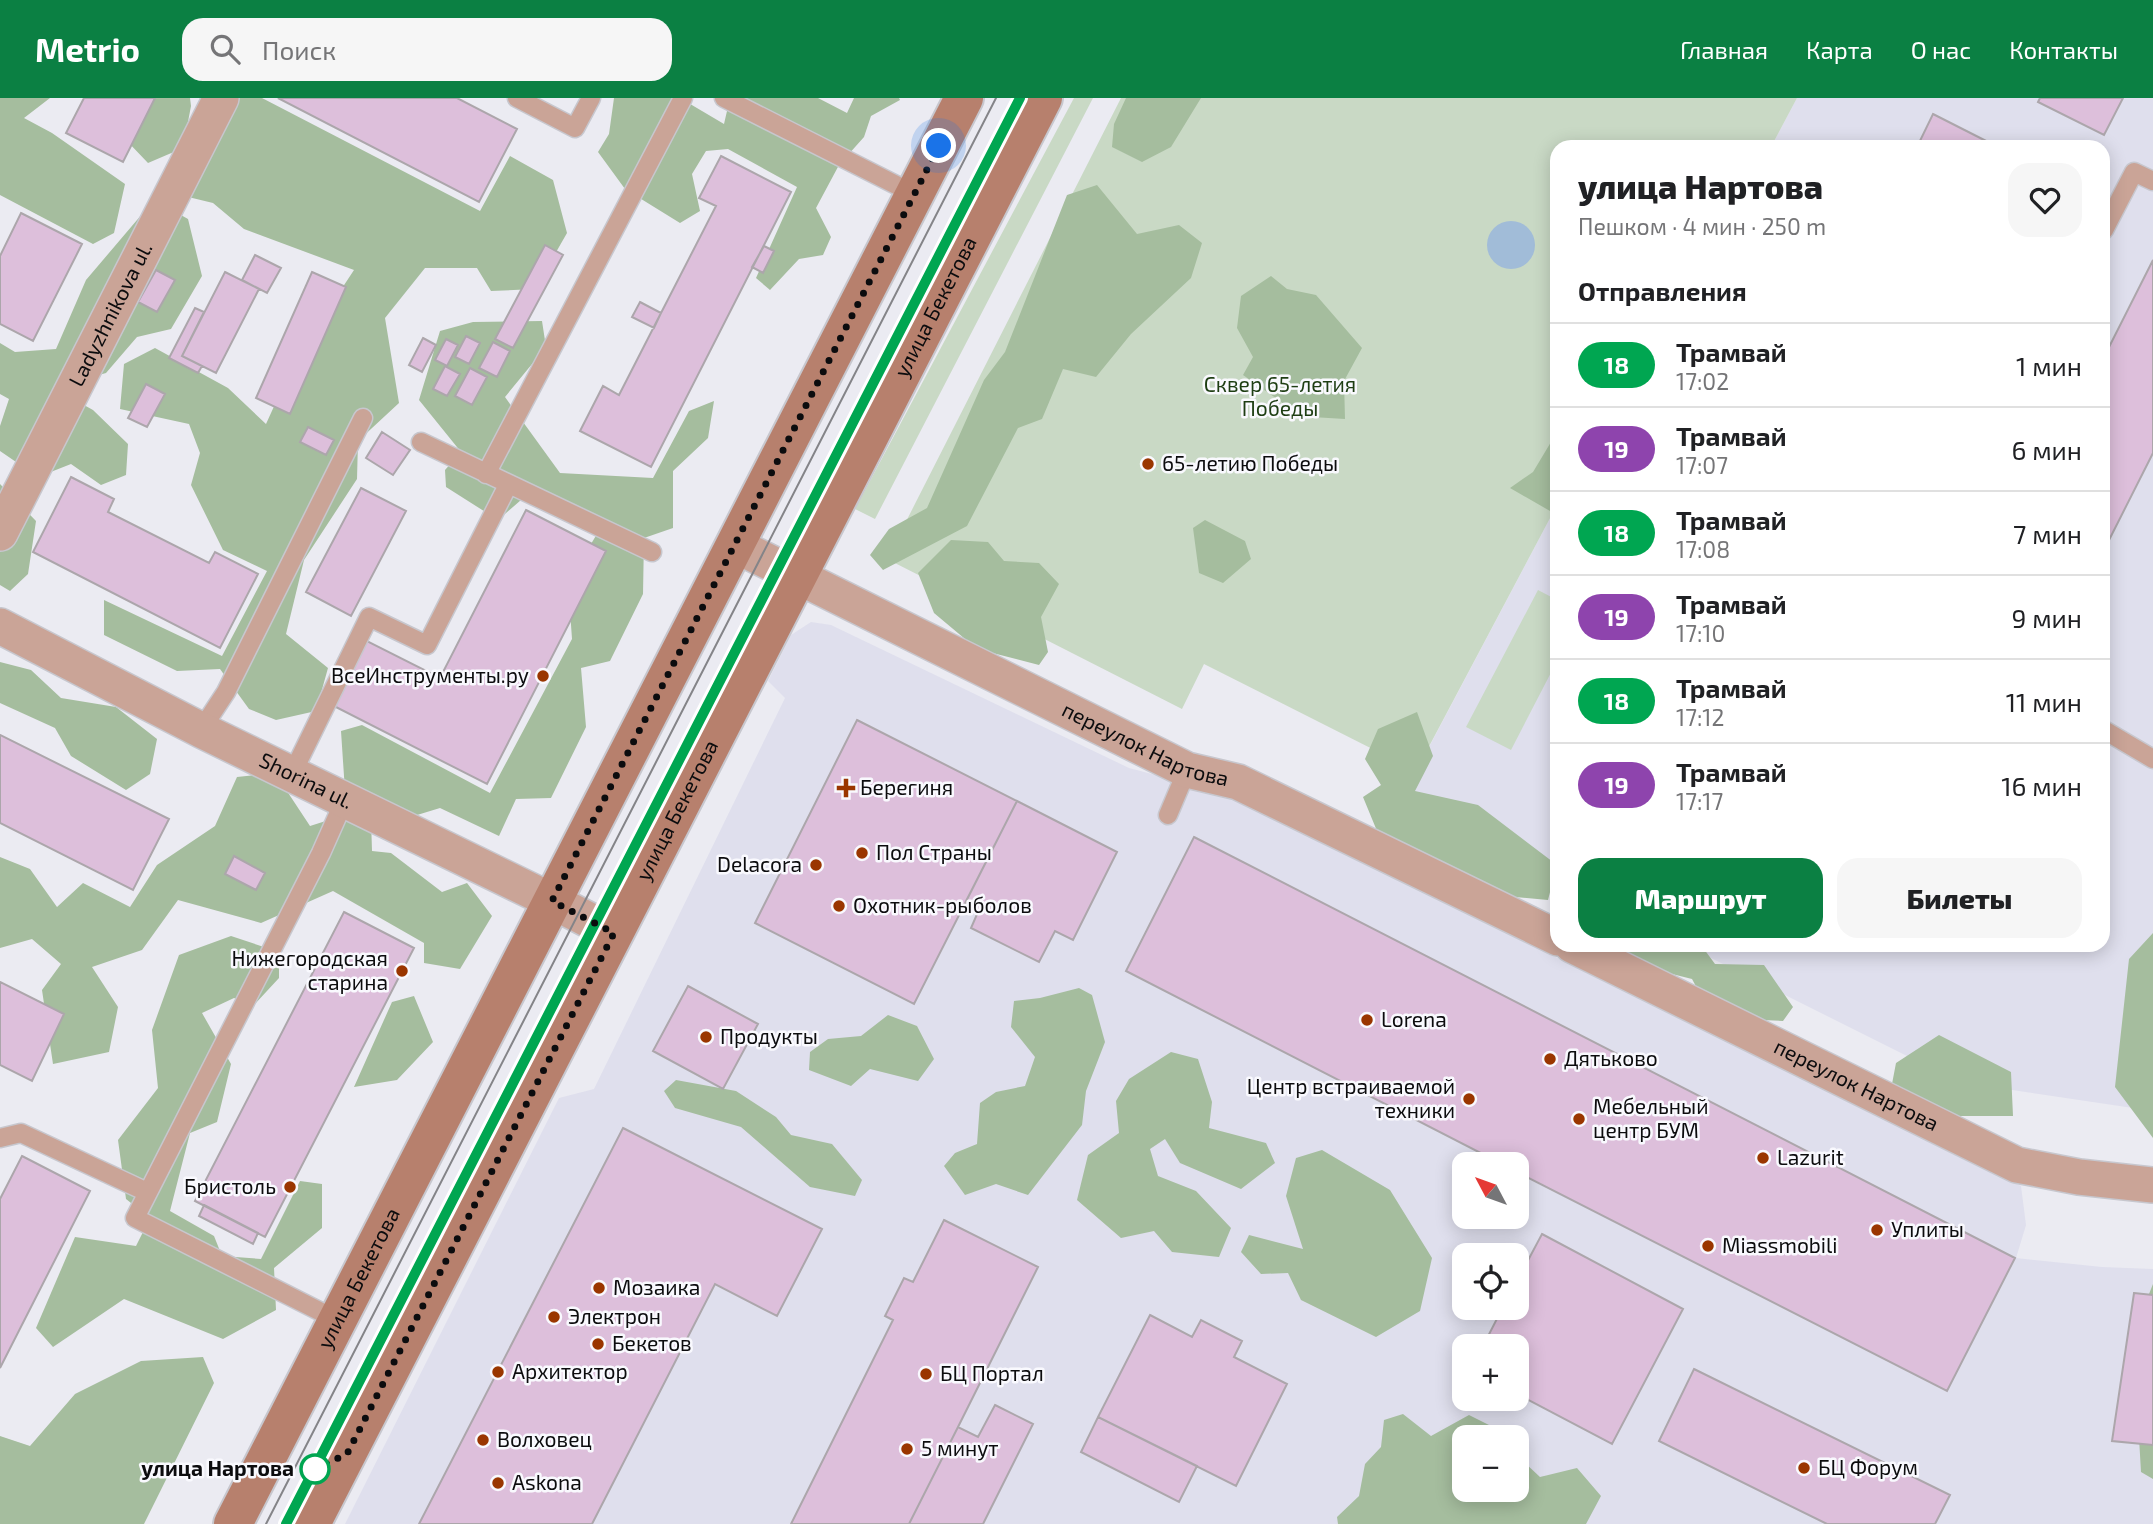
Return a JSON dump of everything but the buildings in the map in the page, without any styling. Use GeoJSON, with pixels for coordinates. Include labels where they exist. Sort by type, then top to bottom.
{"type":"FeatureCollection","features":[{"type":"Feature","properties":{"kind":"main road","name":"улица Бекетова"},"geometry":{"type":"LineString","coordinates":[[233,1524],[964,98]]}},
{"type":"Feature","properties":{"kind":"main road","name":"улица Бекетова"},"geometry":{"type":"LineString","coordinates":[[311,1524],[1043,98]]}},
{"type":"Feature","properties":{"kind":"street","name":"Ladyzhnikova ul."},"geometry":{"type":"LineString","coordinates":[[0,533],[222,98]]}},
{"type":"Feature","properties":{"kind":"street","name":"переулок Нартова"},"geometry":{"type":"LineString","coordinates":[[735,545],[1187,770],[1238,782],[1550,933]]}},
{"type":"Feature","properties":{"kind":"street","name":"Shorina ul."},"geometry":{"type":"LineString","coordinates":[[0,626],[201,730],[614,933]]}},
{"type":"Feature","properties":{"kind":"street","name":"переулок Нартова"},"geometry":{"type":"LineString","coordinates":[[1586,952],[2017,1165],[2079,1177],[2153,1185]]}},
{"type":"Feature","properties":{"kind":"lane"},"geometry":{"type":"LineString","coordinates":[[517,98],[575,128],[591,98]]}},
{"type":"Feature","properties":{"kind":"lane"},"geometry":{"type":"LineString","coordinates":[[486,474],[683,98]]}},
{"type":"Feature","properties":{"kind":"lane"},"geometry":{"type":"LineString","coordinates":[[724,98],[914,194]]}},
{"type":"Feature","properties":{"kind":"lane"},"geometry":{"type":"LineString","coordinates":[[2110,218],[2134,172],[2153,181]]}},
{"type":"Feature","properties":{"kind":"lane"},"geometry":{"type":"LineString","coordinates":[[201,730],[226,692],[363,418]]}},
{"type":"Feature","properties":{"kind":"lane"},"geometry":{"type":"LineString","coordinates":[[421,442],[652,552]]}},
{"type":"Feature","properties":{"kind":"lane"},"geometry":{"type":"LineString","coordinates":[[292,774],[369,617],[427,645],[508,485]]}},
{"type":"Feature","properties":{"kind":"lane"},"geometry":{"type":"LineString","coordinates":[[2110,734],[2153,759]]}},
{"type":"Feature","properties":{"kind":"lane"},"geometry":{"type":"LineString","coordinates":[[1168,816],[1187,770]]}},
{"type":"Feature","properties":{"kind":"lane"},"geometry":{"type":"LineString","coordinates":[[337,1320],[135,1218],[321,853],[345,799]]}},
{"type":"Feature","properties":{"kind":"lane"},"geometry":{"type":"LineString","coordinates":[[0,1138],[21,1133],[147,1192]]}},
{"type":"Feature","properties":{"kind":"shaded area"},"geometry":{"type":"Polygon","coordinates":[[[1797,98],[2153,98],[2153,1111],[1959,1082],[1699,952],[2110,952],[2110,140],[1775,140],[1797,98]]]}},
{"type":"Feature","properties":{"kind":"shaded area"},"geometry":{"type":"Polygon","coordinates":[[[1550,518],[1550,877],[1400,802],[1550,518]]]}},
{"type":"Feature","properties":{"kind":"shaded area"},"geometry":{"type":"Polygon","coordinates":[[[811,622],[831,625],[1129,768],[1220,792],[2021,1186],[2026,1225],[2016,1258],[2153,1269],[2153,1524],[592,1524],[715,1284],[777,1316],[822,1230],[623,1128],[419,1524],[345,1524],[559,1098],[594,1089],[785,698],[768,681],[791,635],[811,622]]]}},
{"type":"Feature","properties":{"kind":"green space"},"geometry":{"type":"Polygon","coordinates":[[[0,98],[50,98],[24,118],[52,133],[125,184],[114,233],[93,244],[0,195],[0,98]]]}},
{"type":"Feature","properties":{"kind":"green space"},"geometry":{"type":"Polygon","coordinates":[[[152,98],[190,98],[191,106],[183,148],[148,163],[126,140],[152,98]]]}},
{"type":"Feature","properties":{"kind":"green space"},"geometry":{"type":"Polygon","coordinates":[[[200,98],[262,98],[480,211],[510,156],[553,180],[567,233],[535,289],[491,291],[477,268],[425,268],[385,318],[399,403],[358,441],[357,479],[304,560],[286,634],[328,668],[316,711],[276,720],[249,709],[220,669],[177,671],[104,635],[104,600],[222,656],[267,571],[223,550],[191,485],[200,453],[189,424],[120,409],[124,364],[155,348],[228,388],[266,424],[296,358],[354,270],[244,229],[213,203],[180,195],[200,98]]]}},
{"type":"Feature","properties":{"kind":"green space"},"geometry":{"type":"Polygon","coordinates":[[[614,98],[680,98],[724,124],[730,98],[818,98],[847,113],[854,98],[900,100],[871,116],[864,137],[839,165],[816,208],[831,237],[823,255],[799,259],[770,290],[756,278],[797,187],[728,149],[706,151],[692,174],[700,211],[680,223],[625,189],[598,152],[609,134],[614,98]]]}},
{"type":"Feature","properties":{"kind":"green space"},"geometry":{"type":"Polygon","coordinates":[[[1074,98],[1093,98],[875,519],[855,509],[1074,98]]]}},
{"type":"Feature","properties":{"kind":"green space","name":"Сквер 65-летия Победы"},"geometry":{"type":"Polygon","coordinates":[[[1121,98],[1797,98],[1775,140],[1550,140],[1550,518],[1416,771],[1204,664],[1182,709],[887,559],[1121,98]]]}},
{"type":"Feature","properties":{"kind":"green space"},"geometry":{"type":"Polygon","coordinates":[[[1126,98],[1201,98],[1171,147],[1142,162],[1112,147],[1114,124],[1126,98]]]}},
{"type":"Feature","properties":{"kind":"green space"},"geometry":{"type":"Polygon","coordinates":[[[1097,185],[1137,234],[1179,225],[1202,243],[1191,278],[1131,334],[1096,377],[1063,369],[1042,419],[1018,428],[967,526],[883,570],[870,555],[889,529],[927,508],[984,380],[1005,352],[1067,195],[1097,185]]]}},
{"type":"Feature","properties":{"kind":"green space"},"geometry":{"type":"Polygon","coordinates":[[[154,200],[188,219],[202,276],[171,329],[137,337],[106,373],[53,388],[93,410],[128,444],[126,475],[101,485],[71,464],[38,477],[0,451],[0,426],[9,399],[0,394],[0,343],[15,352],[56,349],[86,280],[154,200]]]}},
{"type":"Feature","properties":{"kind":"green space"},"geometry":{"type":"Polygon","coordinates":[[[1271,276],[1287,289],[1316,295],[1362,348],[1344,381],[1345,419],[1312,417],[1284,404],[1243,375],[1253,357],[1237,328],[1241,296],[1271,276]]]}},
{"type":"Feature","properties":{"kind":"green space"},"geometry":{"type":"Polygon","coordinates":[[[542,321],[546,347],[505,397],[560,473],[653,478],[689,411],[714,401],[708,438],[673,471],[673,528],[644,538],[643,594],[610,661],[581,668],[586,727],[551,798],[516,799],[499,836],[440,808],[404,819],[345,791],[341,731],[362,725],[490,793],[572,639],[568,582],[597,534],[521,500],[498,520],[446,487],[445,470],[461,452],[419,400],[440,331],[473,322],[542,321]]]}},
{"type":"Feature","properties":{"kind":"green space"},"geometry":{"type":"Polygon","coordinates":[[[1550,444],[1550,511],[1510,488],[1533,472],[1550,444]]]}},
{"type":"Feature","properties":{"kind":"green space"},"geometry":{"type":"Polygon","coordinates":[[[0,484],[36,521],[28,574],[10,591],[0,585],[0,484]]]}},
{"type":"Feature","properties":{"kind":"green space"},"geometry":{"type":"Polygon","coordinates":[[[1205,520],[1245,541],[1251,559],[1223,583],[1199,573],[1193,528],[1205,520]]]}},
{"type":"Feature","properties":{"kind":"green space"},"geometry":{"type":"Polygon","coordinates":[[[951,540],[988,542],[1004,561],[1039,563],[1059,584],[1041,617],[1048,652],[1039,665],[977,649],[934,613],[918,573],[951,540]]]}},
{"type":"Feature","properties":{"kind":"green space"},"geometry":{"type":"Polygon","coordinates":[[[1538,590],[1550,596],[1550,675],[1511,750],[1466,727],[1538,590]]]}},
{"type":"Feature","properties":{"kind":"green space"},"geometry":{"type":"Polygon","coordinates":[[[0,662],[31,670],[61,698],[116,707],[157,739],[150,774],[126,790],[71,756],[55,728],[0,703],[0,662]]]}},
{"type":"Feature","properties":{"kind":"green space"},"geometry":{"type":"Polygon","coordinates":[[[1417,712],[1433,756],[1415,791],[1478,805],[1550,860],[1548,900],[1494,895],[1377,831],[1363,797],[1381,785],[1365,759],[1378,729],[1417,712]]]}},
{"type":"Feature","properties":{"kind":"green space"},"geometry":{"type":"Polygon","coordinates":[[[275,773],[310,826],[354,812],[371,819],[372,851],[391,853],[442,892],[467,883],[492,916],[460,969],[424,963],[424,943],[333,891],[261,923],[178,900],[142,950],[92,967],[118,1007],[109,1052],[53,1064],[42,990],[61,964],[32,939],[0,948],[0,857],[30,869],[57,907],[83,883],[130,907],[157,865],[215,826],[237,777],[275,773]]]}},
{"type":"Feature","properties":{"kind":"green space"},"geometry":{"type":"Polygon","coordinates":[[[2153,933],[2153,1138],[2115,1087],[2129,959],[2153,933]]]}},
{"type":"Feature","properties":{"kind":"green space"},"geometry":{"type":"Polygon","coordinates":[[[231,936],[279,952],[279,978],[254,1005],[234,998],[202,1013],[231,1064],[217,1122],[190,1133],[170,1211],[214,1236],[222,1256],[261,1259],[300,1181],[322,1184],[322,1228],[274,1268],[276,1310],[223,1339],[124,1299],[53,1347],[36,1328],[75,1237],[136,1246],[150,1218],[126,1199],[118,1140],[158,1088],[152,1030],[179,955],[231,936]]]}},
{"type":"Feature","properties":{"kind":"green space"},"geometry":{"type":"Polygon","coordinates":[[[1615,952],[1706,952],[1715,964],[1764,965],[1793,1007],[1783,1021],[1713,1018],[1692,979],[1620,961],[1615,952]]]}},
{"type":"Feature","properties":{"kind":"green space"},"geometry":{"type":"Polygon","coordinates":[[[1079,988],[1092,995],[1105,1042],[1086,1091],[1082,1125],[1028,1195],[996,1184],[965,1195],[944,1166],[955,1153],[977,1144],[980,1103],[996,1092],[1025,1086],[1035,1057],[1011,1027],[1014,1001],[1040,998],[1079,988]]]}},
{"type":"Feature","properties":{"kind":"green space"},"geometry":{"type":"Polygon","coordinates":[[[414,996],[433,1042],[397,1080],[354,1087],[392,1002],[414,996]]]}},
{"type":"Feature","properties":{"kind":"green space"},"geometry":{"type":"Polygon","coordinates":[[[888,1015],[917,1026],[934,1059],[918,1081],[870,1069],[851,1086],[809,1070],[810,1052],[828,1039],[861,1036],[888,1015]]]}},
{"type":"Feature","properties":{"kind":"green space"},"geometry":{"type":"Polygon","coordinates":[[[1939,1035],[2011,1072],[2013,1116],[1926,1116],[1892,1084],[1896,1063],[1939,1035]]]}},
{"type":"Feature","properties":{"kind":"green space"},"geometry":{"type":"Polygon","coordinates":[[[1171,1052],[1198,1059],[1212,1102],[1209,1128],[1266,1143],[1275,1163],[1241,1189],[1180,1163],[1165,1139],[1150,1149],[1158,1176],[1196,1191],[1231,1228],[1219,1257],[1172,1252],[1154,1231],[1121,1238],[1077,1200],[1088,1155],[1119,1133],[1116,1101],[1129,1079],[1171,1052]]]}},
{"type":"Feature","properties":{"kind":"green space"},"geometry":{"type":"Polygon","coordinates":[[[676,1080],[736,1091],[776,1117],[791,1135],[832,1144],[862,1180],[855,1196],[810,1187],[741,1127],[675,1108],[664,1091],[676,1080]]]}},
{"type":"Feature","properties":{"kind":"green space"},"geometry":{"type":"Polygon","coordinates":[[[1322,1150],[1390,1190],[1432,1258],[1420,1311],[1376,1337],[1301,1300],[1288,1273],[1261,1274],[1241,1252],[1249,1235],[1303,1249],[1286,1196],[1296,1158],[1322,1150]]]}},
{"type":"Feature","properties":{"kind":"green space"},"geometry":{"type":"Polygon","coordinates":[[[2153,1284],[2153,1479],[2141,1472],[2133,1334],[2153,1284]]]}},
{"type":"Feature","properties":{"kind":"green space"},"geometry":{"type":"Polygon","coordinates":[[[203,1357],[214,1383],[144,1524],[0,1524],[0,1436],[30,1446],[75,1394],[141,1361],[203,1357]]]}},
{"type":"Feature","properties":{"kind":"green space"},"geometry":{"type":"Polygon","coordinates":[[[1403,1414],[1431,1436],[1469,1415],[1489,1425],[1452,1425],[1452,1502],[1529,1502],[1529,1467],[1540,1477],[1577,1468],[1601,1496],[1586,1524],[1338,1524],[1337,1517],[1359,1496],[1365,1464],[1381,1447],[1384,1420],[1403,1414]]]}},
{"type":"Feature","properties":{"kind":"water"},"geometry":{"type":"Polygon","coordinates":[[[1511,221],[1528,228],[1535,245],[1528,262],[1511,269],[1494,262],[1487,245],[1494,228],[1511,221]]]}},
{"type":"Feature","properties":{"kind":"tram line"},"geometry":{"type":"LineString","coordinates":[[266,1524],[996,98]]}},
{"type":"Feature","properties":{"kind":"tram line"},"geometry":{"type":"LineString","coordinates":[[286,1524],[1020,98]]}},
{"type":"Feature","properties":{"kind":"tram line","name":"18"},"geometry":{"type":"LineString","coordinates":[[286,1524],[1020,98]]}},
{"type":"Feature","properties":{"kind":"place","name":"65-летию Победы"},"geometry":{"type":"Point","coordinates":[1148,464]}},
{"type":"Feature","properties":{"kind":"place","name":"ВсеИнструменты.ру"},"geometry":{"type":"Point","coordinates":[543,676]}},
{"type":"Feature","properties":{"kind":"place","name":"Берегиня"},"geometry":{"type":"Point","coordinates":[846,788]}},
{"type":"Feature","properties":{"kind":"place","name":"Пол Страны"},"geometry":{"type":"Point","coordinates":[862,853]}},
{"type":"Feature","properties":{"kind":"place","name":"Delacora"},"geometry":{"type":"Point","coordinates":[816,865]}},
{"type":"Feature","properties":{"kind":"place","name":"Охотник-рыболов"},"geometry":{"type":"Point","coordinates":[839,906]}},
{"type":"Feature","properties":{"kind":"place","name":"Нижегородская старина"},"geometry":{"type":"Point","coordinates":[402,971]}},
{"type":"Feature","properties":{"kind":"place","name":"Lorena"},"geometry":{"type":"Point","coordinates":[1367,1020]}},
{"type":"Feature","properties":{"kind":"place","name":"Продукты"},"geometry":{"type":"Point","coordinates":[706,1037]}},
{"type":"Feature","properties":{"kind":"place","name":"Дятьково"},"geometry":{"type":"Point","coordinates":[1550,1059]}},
{"type":"Feature","properties":{"kind":"place","name":"Центр встраиваемой техники"},"geometry":{"type":"Point","coordinates":[1469,1099]}},
{"type":"Feature","properties":{"kind":"place","name":"Мебельный центр БУМ"},"geometry":{"type":"Point","coordinates":[1579,1119]}},
{"type":"Feature","properties":{"kind":"place","name":"Lazurit"},"geometry":{"type":"Point","coordinates":[1763,1158]}},
{"type":"Feature","properties":{"kind":"place","name":"Бристоль"},"geometry":{"type":"Point","coordinates":[290,1187]}},
{"type":"Feature","properties":{"kind":"place","name":"Уплиты"},"geometry":{"type":"Point","coordinates":[1877,1230]}},
{"type":"Feature","properties":{"kind":"place","name":"Miassmobili"},"geometry":{"type":"Point","coordinates":[1708,1246]}},
{"type":"Feature","properties":{"kind":"place","name":"Мозаика"},"geometry":{"type":"Point","coordinates":[599,1288]}},
{"type":"Feature","properties":{"kind":"place","name":"Электрон"},"geometry":{"type":"Point","coordinates":[554,1317]}},
{"type":"Feature","properties":{"kind":"place","name":"Бекетов"},"geometry":{"type":"Point","coordinates":[598,1344]}},
{"type":"Feature","properties":{"kind":"place","name":"Архитектор"},"geometry":{"type":"Point","coordinates":[498,1372]}},
{"type":"Feature","properties":{"kind":"place","name":"БЦ Портал"},"geometry":{"type":"Point","coordinates":[926,1374]}},
{"type":"Feature","properties":{"kind":"place","name":"Волховец"},"geometry":{"type":"Point","coordinates":[483,1440]}},
{"type":"Feature","properties":{"kind":"place","name":"5 минут"},"geometry":{"type":"Point","coordinates":[907,1449]}},
{"type":"Feature","properties":{"kind":"place","name":"БЦ Форум"},"geometry":{"type":"Point","coordinates":[1804,1468]}},
{"type":"Feature","properties":{"kind":"place","name":"улица Нартова"},"geometry":{"type":"Point","coordinates":[315,1469]}},
{"type":"Feature","properties":{"kind":"place","name":"Askona"},"geometry":{"type":"Point","coordinates":[498,1483]}},
{"type":"Feature","properties":{"kind":"route"},"geometry":{"type":"LineString","coordinates":[[315,1469],[347,1454],[614,933],[552,901],[939,146]]}}]}
